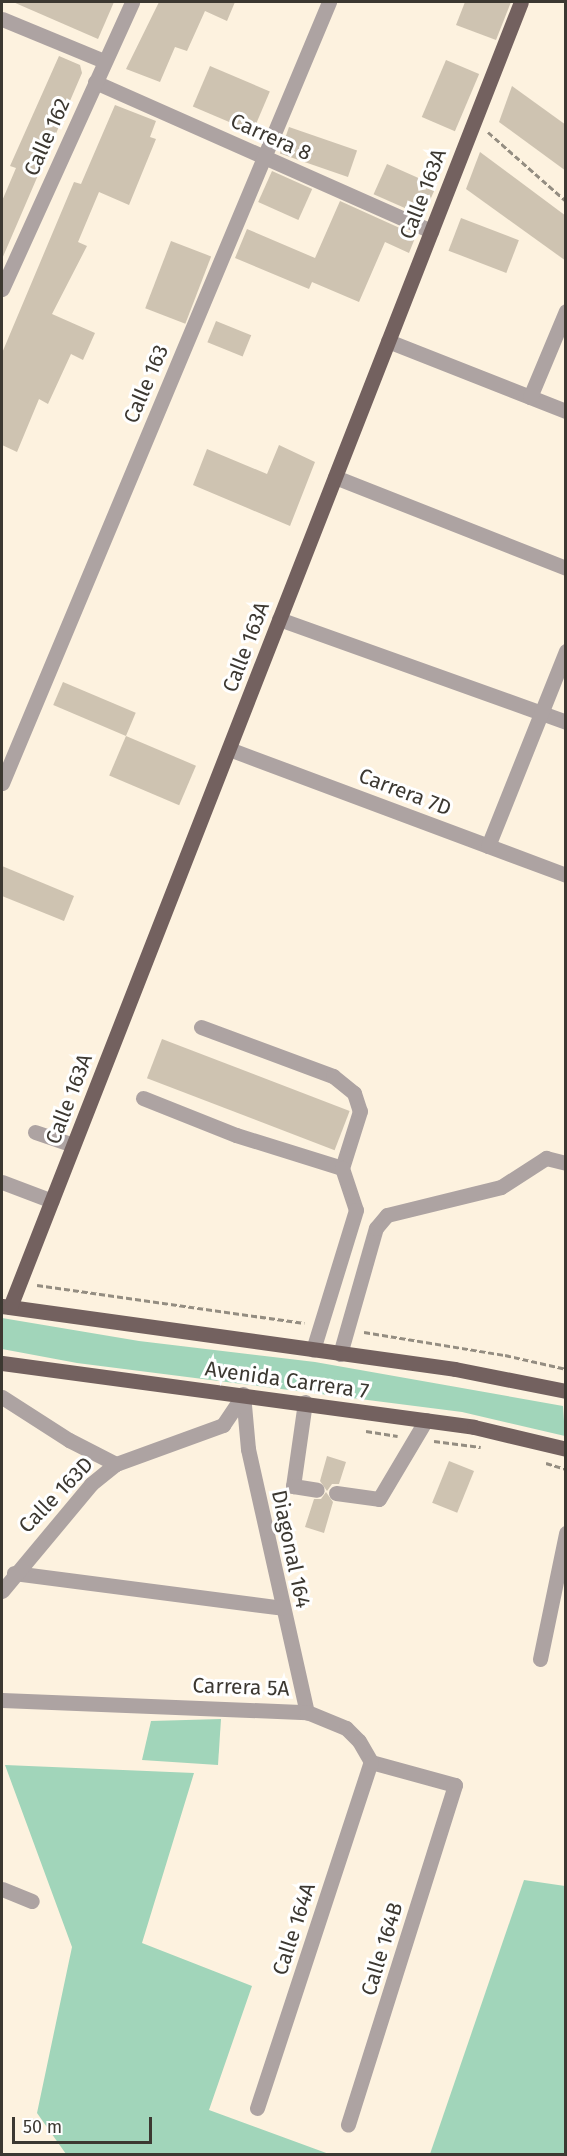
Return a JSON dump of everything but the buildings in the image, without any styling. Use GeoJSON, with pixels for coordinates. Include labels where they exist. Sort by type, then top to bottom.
{"type":"FeatureCollection","features":[{"type":"Feature","properties":{"kind":"main road","name":"Calle 163A"},"geometry":{"type":"LineString","coordinates":[[6,1307],[52,1202],[521,2]]}},
{"type":"Feature","properties":{"kind":"main road","name":"Avenida Carrera 7"},"geometry":{"type":"LineString","coordinates":[[6,1307],[454,1370],[566,1392]]}},
{"type":"Feature","properties":{"kind":"main road","name":"Avenida Carrera 7"},"geometry":{"type":"LineString","coordinates":[[2,1364],[305,1402],[474,1427],[566,1449]]}},
{"type":"Feature","properties":{"kind":"street","name":"Calle 162"},"geometry":{"type":"LineString","coordinates":[[2,289],[132,2]]}},
{"type":"Feature","properties":{"kind":"street","name":"Calle 163"},"geometry":{"type":"LineString","coordinates":[[2,783],[329,2]]}},
{"type":"Feature","properties":{"kind":"street"},"geometry":{"type":"LineString","coordinates":[[2,19],[104,61]]}},
{"type":"Feature","properties":{"kind":"street","name":"Carrera 8"},"geometry":{"type":"LineString","coordinates":[[95,82],[431,231]]}},
{"type":"Feature","properties":{"kind":"street"},"geometry":{"type":"LineString","coordinates":[[530,397],[566,311]]}},
{"type":"Feature","properties":{"kind":"street"},"geometry":{"type":"LineString","coordinates":[[388,341],[566,411]]}},
{"type":"Feature","properties":{"kind":"street"},"geometry":{"type":"LineString","coordinates":[[335,477],[566,568]]}},
{"type":"Feature","properties":{"kind":"street"},"geometry":{"type":"LineString","coordinates":[[279,619],[566,722]]}},
{"type":"Feature","properties":{"kind":"street"},"geometry":{"type":"LineString","coordinates":[[488,846],[566,651]]}},
{"type":"Feature","properties":{"kind":"street","name":"Carrera 7D"},"geometry":{"type":"LineString","coordinates":[[229,748],[566,875]]}},
{"type":"Feature","properties":{"kind":"street"},"geometry":{"type":"LineString","coordinates":[[201,1028],[333,1076],[354,1093],[360,1112],[342,1168],[356,1210],[313,1350]]}},
{"type":"Feature","properties":{"kind":"street"},"geometry":{"type":"LineString","coordinates":[[143,1098],[236,1135],[342,1168]]}},
{"type":"Feature","properties":{"kind":"street"},"geometry":{"type":"LineString","coordinates":[[35,1132],[74,1145]]}},
{"type":"Feature","properties":{"kind":"street"},"geometry":{"type":"LineString","coordinates":[[340,1353],[376,1228],[387,1215],[501,1187],[527,1167],[546,1158],[566,1163]]}},
{"type":"Feature","properties":{"kind":"street"},"geometry":{"type":"LineString","coordinates":[[2,1182],[52,1202]]}},
{"type":"Feature","properties":{"kind":"street","name":"Calle 163D"},"geometry":{"type":"LineString","coordinates":[[2,1591],[67,1508],[116,1464],[223,1425],[243,1394]]}},
{"type":"Feature","properties":{"kind":"street","name":"Diagonal 164"},"geometry":{"type":"LineString","coordinates":[[243,1394],[248,1449],[307,1712]]}},
{"type":"Feature","properties":{"kind":"street"},"geometry":{"type":"LineString","coordinates":[[2,1397],[69,1440],[116,1464]]}},
{"type":"Feature","properties":{"kind":"street"},"geometry":{"type":"LineString","coordinates":[[305,1402],[292,1486],[317,1490]]}},
{"type":"Feature","properties":{"kind":"street"},"geometry":{"type":"LineString","coordinates":[[336,1492],[379,1499],[426,1420]]}},
{"type":"Feature","properties":{"kind":"street"},"geometry":{"type":"LineString","coordinates":[[540,1659],[566,1533]]}},
{"type":"Feature","properties":{"kind":"street"},"geometry":{"type":"LineString","coordinates":[[14,1573],[283,1608]]}},
{"type":"Feature","properties":{"kind":"street","name":"Carrera 5A"},"geometry":{"type":"LineString","coordinates":[[2,1700],[307,1712],[346,1728],[359,1741],[371,1762]]}},
{"type":"Feature","properties":{"kind":"street","name":"Calle 164B"},"geometry":{"type":"LineString","coordinates":[[348,2125],[455,1785],[371,1762]]}},
{"type":"Feature","properties":{"kind":"street","name":"Calle 164A"},"geometry":{"type":"LineString","coordinates":[[257,2109],[371,1762]]}},
{"type":"Feature","properties":{"kind":"street"},"geometry":{"type":"LineString","coordinates":[[2,1889],[33,1900]]}},
{"type":"Feature","properties":{"kind":"path"},"geometry":{"type":"LineString","coordinates":[[475,120],[566,201]]}},
{"type":"Feature","properties":{"kind":"path"},"geometry":{"type":"LineString","coordinates":[[31,1284],[320,1326]]}},
{"type":"Feature","properties":{"kind":"path"},"geometry":{"type":"LineString","coordinates":[[347,1330],[505,1355],[566,1370]]}},
{"type":"Feature","properties":{"kind":"green space"},"geometry":{"type":"Polygon","coordinates":[[[2,1318],[139,1341],[315,1362],[563,1406],[565,1436],[462,1412],[77,1363],[2,1349],[2,1318]]]}},
{"type":"Feature","properties":{"kind":"green space"},"geometry":{"type":"Polygon","coordinates":[[[221,1719],[218,1765],[142,1760],[151,1721],[221,1719]]]}},
{"type":"Feature","properties":{"kind":"green space"},"geometry":{"type":"Polygon","coordinates":[[[5,1765],[194,1773],[142,1943],[252,1986],[209,2110],[329,2154],[66,2154],[37,2113],[72,1947],[5,1765]]]}},
{"type":"Feature","properties":{"kind":"green space"},"geometry":{"type":"Polygon","coordinates":[[[524,1880],[565,1886],[565,2154],[430,2154],[524,1880]]]}}]}
